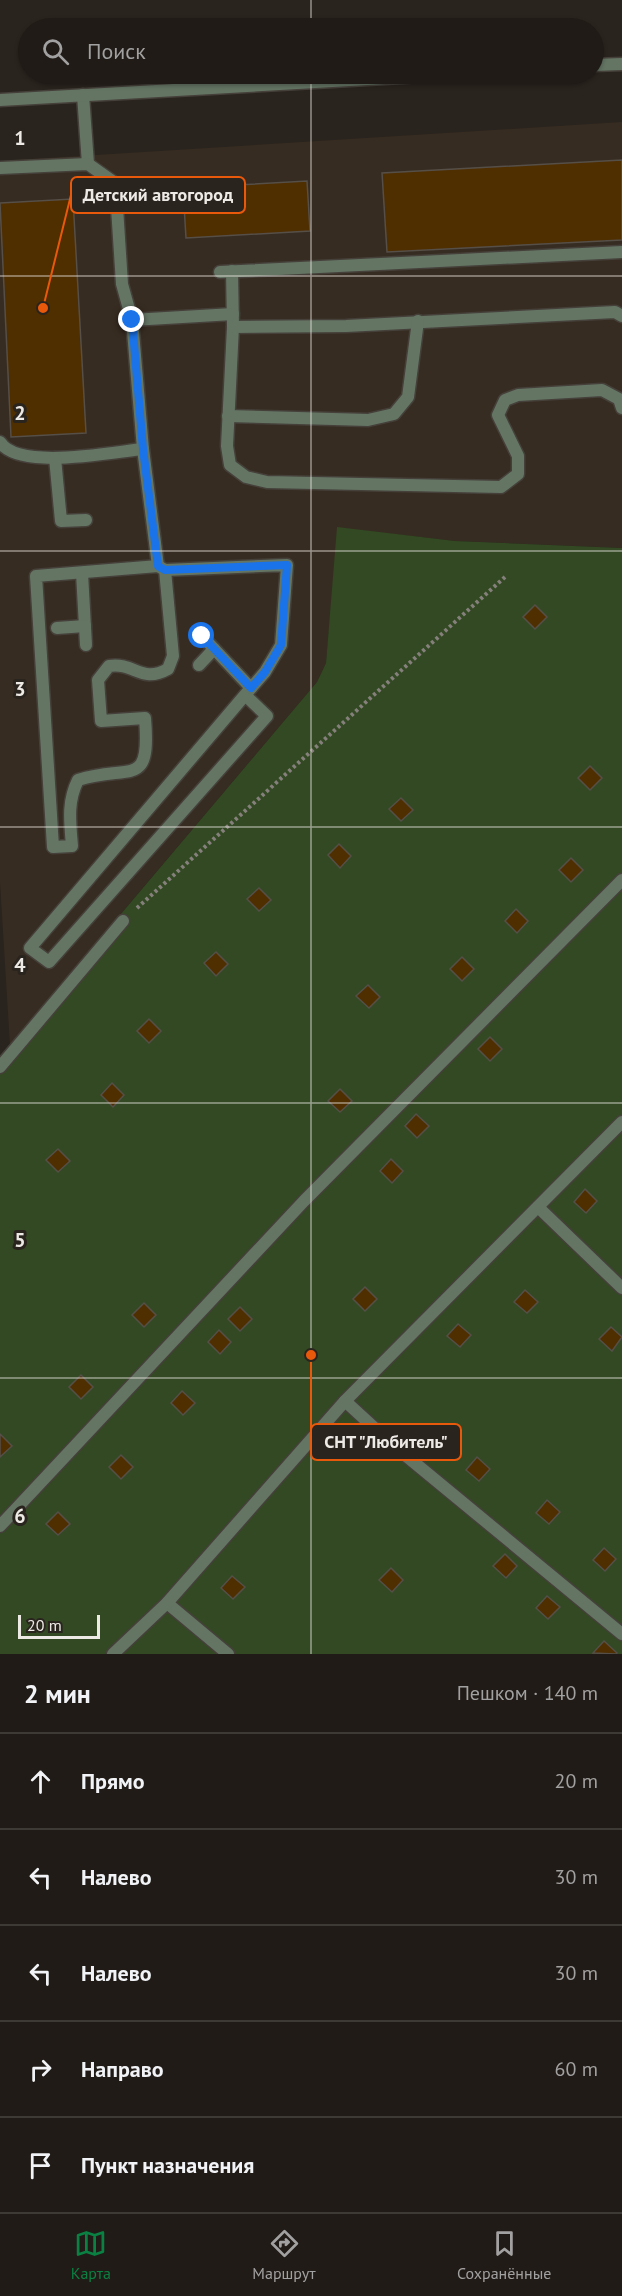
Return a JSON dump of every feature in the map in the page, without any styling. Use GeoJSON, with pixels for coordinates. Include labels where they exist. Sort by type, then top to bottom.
{"type":"FeatureCollection","features":[{"type":"Feature","properties":{"kind":"street"},"geometry":{"type":"LineString","coordinates":[[604,65],[622,64]]}},
{"type":"Feature","properties":{"kind":"street"},"geometry":{"type":"LineString","coordinates":[[0,100],[278,84]]}},
{"type":"Feature","properties":{"kind":"street"},"geometry":{"type":"LineString","coordinates":[[83,95],[88,164]]}},
{"type":"Feature","properties":{"kind":"street"},"geometry":{"type":"LineString","coordinates":[[0,168],[88,164],[112,181],[116,192],[122,284],[132,320],[143,449],[162,568],[173,656],[168,669],[158,675],[144,676],[122,664],[109,666],[98,680],[101,721],[145,718],[148,749],[143,764],[131,771],[94,775],[78,780],[71,794],[69,807],[72,846],[53,847],[36,576],[162,568],[287,565],[281,645],[265,672],[248,692],[199,750],[30,948],[49,962],[267,716],[248,692],[214,649],[202,636]]}},
{"type":"Feature","properties":{"kind":"street"},"geometry":{"type":"LineString","coordinates":[[622,252],[226,271],[233,320],[228,416],[230,465],[246,477],[267,482],[501,487],[518,474],[518,456],[498,416],[505,400],[518,395],[602,390],[619,399],[622,408]]}},
{"type":"Feature","properties":{"kind":"street"},"geometry":{"type":"LineString","coordinates":[[132,320],[233,320],[346,326],[615,312],[622,316]]}},
{"type":"Feature","properties":{"kind":"street"},"geometry":{"type":"LineString","coordinates":[[228,416],[368,420],[394,414],[408,397],[418,321]]}},
{"type":"Feature","properties":{"kind":"street"},"geometry":{"type":"LineString","coordinates":[[0,442],[3,448],[16,454],[55,458],[143,449]]}},
{"type":"Feature","properties":{"kind":"street"},"geometry":{"type":"LineString","coordinates":[[55,458],[61,521],[86,520]]}},
{"type":"Feature","properties":{"kind":"street"},"geometry":{"type":"LineString","coordinates":[[82,573],[86,645]]}},
{"type":"Feature","properties":{"kind":"street"},"geometry":{"type":"LineString","coordinates":[[57,628],[85,626]]}},
{"type":"Feature","properties":{"kind":"street"},"geometry":{"type":"LineString","coordinates":[[199,665],[214,649]]}},
{"type":"Feature","properties":{"kind":"street"},"geometry":{"type":"LineString","coordinates":[[0,1526],[304,1202],[622,880]]}},
{"type":"Feature","properties":{"kind":"street"},"geometry":{"type":"LineString","coordinates":[[0,1067],[123,921]]}},
{"type":"Feature","properties":{"kind":"street"},"geometry":{"type":"LineString","coordinates":[[113,1654],[167,1603],[345,1401],[622,1122]]}},
{"type":"Feature","properties":{"kind":"street"},"geometry":{"type":"LineString","coordinates":[[538,1207],[622,1288]]}},
{"type":"Feature","properties":{"kind":"street"},"geometry":{"type":"LineString","coordinates":[[345,1401],[393,1445],[622,1634]]}},
{"type":"Feature","properties":{"kind":"street"},"geometry":{"type":"LineString","coordinates":[[167,1603],[228,1654]]}},
{"type":"Feature","properties":{"kind":"path"},"geometry":{"type":"LineString","coordinates":[[123,921],[505,577]]}},
{"type":"Feature","properties":{"kind":"shaded area"},"geometry":{"type":"Polygon","coordinates":[[[622,122],[622,548],[455,541],[338,528],[326,663],[317,682],[10,1045],[0,882],[0,161],[622,122]]]}},
{"type":"Feature","properties":{"kind":"green space"},"geometry":{"type":"Polygon","coordinates":[[[337,527],[455,541],[622,548],[622,1654],[0,1654],[0,1057],[317,682],[326,663],[337,527]]]}},
{"type":"Feature","properties":{"kind":"building"},"geometry":{"type":"Polygon","coordinates":[[[622,160],[622,240],[387,252],[382,173],[622,160]]]}},
{"type":"Feature","properties":{"kind":"building"},"geometry":{"type":"Polygon","coordinates":[[[307,181],[310,231],[186,238],[183,188],[307,181]]]}},
{"type":"Feature","properties":{"kind":"building"},"geometry":{"type":"Polygon","coordinates":[[[73,199],[86,433],[11,437],[0,203],[73,199]]]}},
{"type":"Feature","properties":{"kind":"building"},"geometry":{"type":"Polygon","coordinates":[[[535,605],[547,617],[535,629],[523,617],[535,605]]]}},
{"type":"Feature","properties":{"kind":"building"},"geometry":{"type":"Polygon","coordinates":[[[590,766],[602,778],[590,790],[578,778],[590,766]]]}},
{"type":"Feature","properties":{"kind":"building"},"geometry":{"type":"Polygon","coordinates":[[[401,798],[413,810],[401,821],[389,809],[401,798]]]}},
{"type":"Feature","properties":{"kind":"building"},"geometry":{"type":"Polygon","coordinates":[[[339,844],[351,856],[340,868],[328,855],[339,844]]]}},
{"type":"Feature","properties":{"kind":"building"},"geometry":{"type":"Polygon","coordinates":[[[571,858],[583,870],[571,882],[559,870],[571,858]]]}},
{"type":"Feature","properties":{"kind":"building"},"geometry":{"type":"Polygon","coordinates":[[[259,888],[271,900],[259,911],[247,899],[259,888]]]}},
{"type":"Feature","properties":{"kind":"building"},"geometry":{"type":"Polygon","coordinates":[[[516,909],[528,921],[517,933],[505,921],[516,909]]]}},
{"type":"Feature","properties":{"kind":"building"},"geometry":{"type":"Polygon","coordinates":[[[216,952],[228,964],[216,976],[204,963],[216,952]]]}},
{"type":"Feature","properties":{"kind":"building"},"geometry":{"type":"Polygon","coordinates":[[[462,957],[474,969],[462,981],[450,969],[462,957]]]}},
{"type":"Feature","properties":{"kind":"building"},"geometry":{"type":"Polygon","coordinates":[[[368,985],[380,997],[369,1008],[356,996],[368,985]]]}},
{"type":"Feature","properties":{"kind":"building"},"geometry":{"type":"Polygon","coordinates":[[[149,1019],[161,1031],[149,1043],[137,1031],[149,1019]]]}},
{"type":"Feature","properties":{"kind":"building"},"geometry":{"type":"Polygon","coordinates":[[[490,1037],[502,1049],[490,1061],[478,1049],[490,1037]]]}},
{"type":"Feature","properties":{"kind":"building"},"geometry":{"type":"Polygon","coordinates":[[[112,1083],[124,1095],[113,1107],[101,1095],[112,1083]]]}},
{"type":"Feature","properties":{"kind":"building"},"geometry":{"type":"Polygon","coordinates":[[[340,1089],[352,1101],[340,1112],[328,1101],[340,1089]]]}},
{"type":"Feature","properties":{"kind":"building"},"geometry":{"type":"Polygon","coordinates":[[[416,1114],[429,1126],[417,1138],[405,1126],[416,1114]]]}},
{"type":"Feature","properties":{"kind":"building"},"geometry":{"type":"Polygon","coordinates":[[[58,1149],[70,1161],[58,1172],[46,1160],[58,1149]]]}},
{"type":"Feature","properties":{"kind":"building"},"geometry":{"type":"Polygon","coordinates":[[[391,1159],[403,1171],[392,1183],[380,1171],[391,1159]]]}},
{"type":"Feature","properties":{"kind":"building"},"geometry":{"type":"Polygon","coordinates":[[[585,1189],[597,1201],[586,1213],[574,1202],[585,1189]]]}},
{"type":"Feature","properties":{"kind":"building"},"geometry":{"type":"Polygon","coordinates":[[[365,1287],[377,1299],[365,1311],[353,1299],[365,1287]]]}},
{"type":"Feature","properties":{"kind":"building"},"geometry":{"type":"Polygon","coordinates":[[[525,1290],[538,1302],[527,1313],[514,1302],[525,1290]]]}},
{"type":"Feature","properties":{"kind":"building"},"geometry":{"type":"Polygon","coordinates":[[[144,1303],[156,1315],[144,1327],[132,1315],[144,1303]]]}},
{"type":"Feature","properties":{"kind":"building"},"geometry":{"type":"Polygon","coordinates":[[[240,1307],[252,1319],[240,1331],[228,1319],[240,1307]]]}},
{"type":"Feature","properties":{"kind":"building"},"geometry":{"type":"Polygon","coordinates":[[[458,1324],[471,1335],[460,1347],[447,1336],[458,1324]]]}},
{"type":"Feature","properties":{"kind":"building"},"geometry":{"type":"Polygon","coordinates":[[[611,1327],[622,1337],[612,1351],[599,1339],[611,1327]]]}},
{"type":"Feature","properties":{"kind":"building"},"geometry":{"type":"Polygon","coordinates":[[[219,1330],[231,1342],[220,1354],[208,1342],[219,1330]]]}},
{"type":"Feature","properties":{"kind":"building"},"geometry":{"type":"Polygon","coordinates":[[[81,1375],[93,1387],[81,1399],[69,1387],[81,1375]]]}},
{"type":"Feature","properties":{"kind":"building"},"geometry":{"type":"Polygon","coordinates":[[[182,1391],[195,1403],[183,1415],[171,1403],[182,1391]]]}},
{"type":"Feature","properties":{"kind":"building"},"geometry":{"type":"Polygon","coordinates":[[[0,1434],[12,1446],[0,1457],[0,1434]]]}},
{"type":"Feature","properties":{"kind":"building"},"geometry":{"type":"Polygon","coordinates":[[[121,1455],[133,1467],[121,1479],[109,1467],[121,1455]]]}},
{"type":"Feature","properties":{"kind":"building"},"geometry":{"type":"Polygon","coordinates":[[[477,1457],[490,1469],[479,1481],[466,1470],[477,1457]]]}},
{"type":"Feature","properties":{"kind":"building"},"geometry":{"type":"Polygon","coordinates":[[[547,1500],[560,1512],[549,1524],[536,1513],[547,1500]]]}},
{"type":"Feature","properties":{"kind":"building"},"geometry":{"type":"Polygon","coordinates":[[[58,1512],[70,1524],[58,1535],[46,1524],[58,1512]]]}},
{"type":"Feature","properties":{"kind":"building"},"geometry":{"type":"Polygon","coordinates":[[[604,1548],[616,1559],[605,1571],[593,1560],[604,1548]]]}},
{"type":"Feature","properties":{"kind":"building"},"geometry":{"type":"Polygon","coordinates":[[[505,1554],[517,1566],[506,1578],[493,1566],[505,1554]]]}},
{"type":"Feature","properties":{"kind":"building"},"geometry":{"type":"Polygon","coordinates":[[[391,1568],[403,1580],[392,1592],[379,1580],[391,1568]]]}},
{"type":"Feature","properties":{"kind":"building"},"geometry":{"type":"Polygon","coordinates":[[[232,1576],[245,1587],[233,1599],[221,1588],[232,1576]]]}},
{"type":"Feature","properties":{"kind":"building"},"geometry":{"type":"Polygon","coordinates":[[[547,1596],[560,1607],[548,1619],[536,1608],[547,1596]]]}},
{"type":"Feature","properties":{"kind":"building"},"geometry":{"type":"Polygon","coordinates":[[[604,1641],[617,1653],[616,1654],[593,1653],[604,1641]]]}},
{"type":"Feature","properties":{"kind":"place","name":"Детский автогород"},"geometry":{"type":"Point","coordinates":[43,308]}},
{"type":"Feature","properties":{"kind":"place","name":"СНТ \"Любитель\""},"geometry":{"type":"Point","coordinates":[311,1355]}},
{"type":"Feature","properties":{"kind":"route"},"geometry":{"type":"LineString","coordinates":[[132,320],[143,449],[158,566],[165,570],[287,565],[281,645],[265,672],[251,688],[202,636]]}}]}
